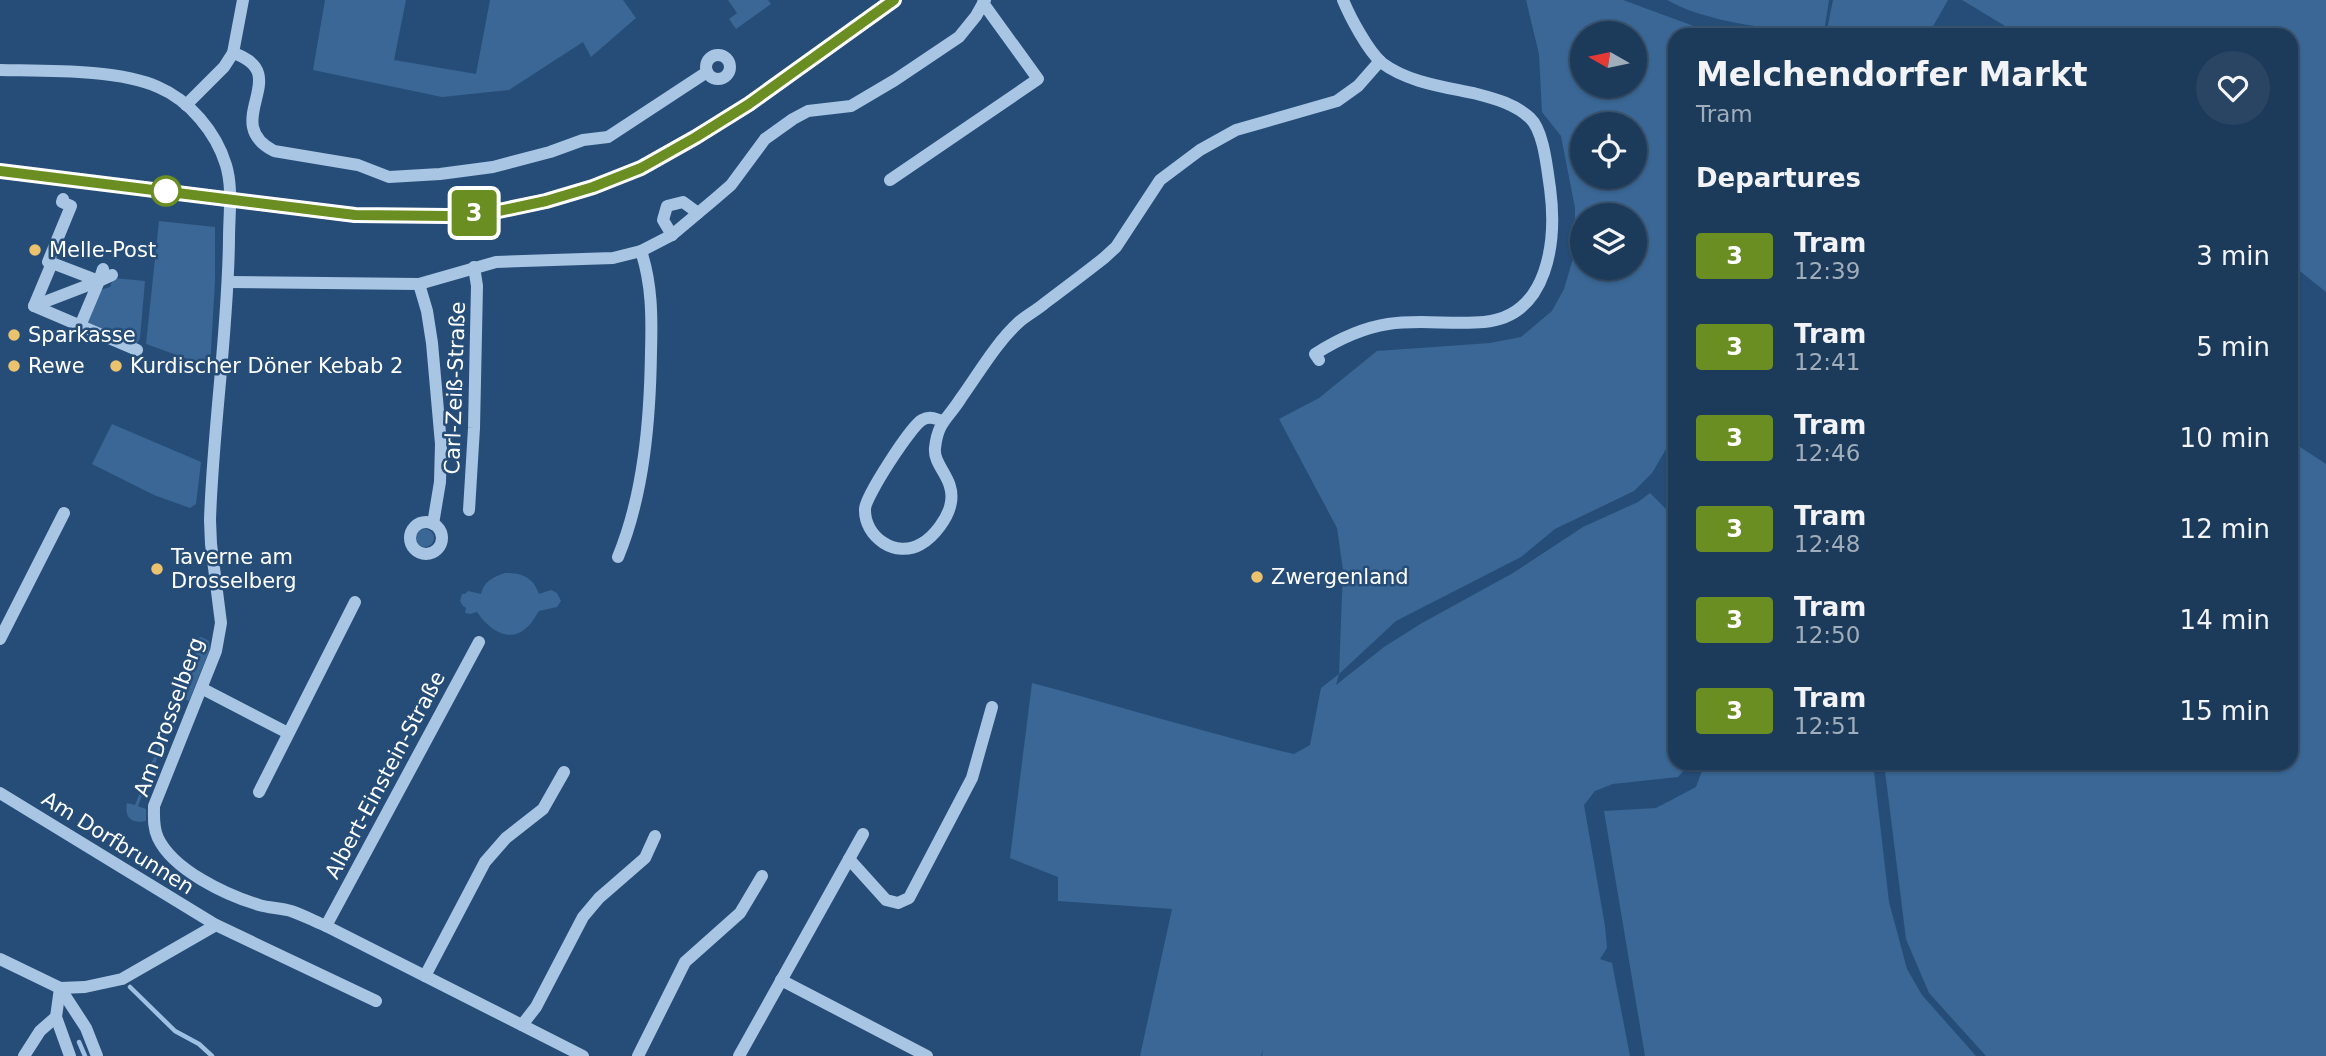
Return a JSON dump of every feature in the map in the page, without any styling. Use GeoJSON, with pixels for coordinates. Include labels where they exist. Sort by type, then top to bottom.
{"type":"FeatureCollection","features":[{"type":"Feature","properties":{"kind":"street"},"geometry":{"type":"LineString","coordinates":[[186,105],[224,67],[233,53],[243,0]]}},
{"type":"Feature","properties":{"kind":"street"},"geometry":{"type":"LineString","coordinates":[[1319,360],[1315,354],[1338,339],[1388,324],[1486,323],[1515,314],[1535,293],[1547,267],[1553,231],[1552,202],[1545,157],[1531,119],[1516,107],[1499,99],[1416,80],[1380,61],[1359,31],[1343,0]]}},
{"type":"Feature","properties":{"kind":"street","name":"Carl-Zeiß-Straße"},"geometry":{"type":"LineString","coordinates":[[229,282],[419,284],[496,262],[613,258],[641,251],[672,235],[731,185],[765,139],[808,111],[851,106],[895,80],[959,37],[984,1],[1038,79],[903,172]]}},
{"type":"Feature","properties":{"kind":"street"},"geometry":{"type":"LineString","coordinates":[[233,53],[246,57],[259,71],[252,117],[253,130],[264,145],[274,151],[358,165],[389,177],[493,167],[583,140],[608,137],[707,72]]}},
{"type":"Feature","properties":{"kind":"street"},"geometry":{"type":"LineString","coordinates":[[942,421],[933,417],[919,422],[870,493],[865,509],[869,526],[885,544],[906,549],[919,545],[932,536],[950,510],[953,492],[934,452],[942,421],[953,412],[990,355],[1019,323],[1115,247],[1154,187],[1168,173],[1200,150],[1236,130],[1337,101],[1358,86],[1380,61]]}},
{"type":"Feature","properties":{"kind":"street","name":"Am Drosselberg"},"geometry":{"type":"LineString","coordinates":[[0,70],[61,71],[155,85],[170,92],[186,105],[217,142],[227,168],[230,192],[229,282],[210,520],[221,623],[216,651],[203,689],[155,806],[156,830],[168,852],[186,870],[234,895],[260,905],[289,911],[326,926]]}},
{"type":"Feature","properties":{"kind":"street"},"geometry":{"type":"LineString","coordinates":[[890,180],[903,172],[911,184]]}},
{"type":"Feature","properties":{"kind":"street"},"geometry":{"type":"LineString","coordinates":[[64,199],[62,202],[71,206],[48,262],[104,275]]}},
{"type":"Feature","properties":{"kind":"street"},"geometry":{"type":"LineString","coordinates":[[672,235],[663,219],[667,206],[683,202],[698,213]]}},
{"type":"Feature","properties":{"kind":"street"},"geometry":{"type":"LineString","coordinates":[[618,557],[629,531],[650,417],[651,295],[641,251]]}},
{"type":"Feature","properties":{"kind":"street"},"geometry":{"type":"LineString","coordinates":[[34,306],[52,263]]}},
{"type":"Feature","properties":{"kind":"street","name":"Carl-Zeiß-Straße"},"geometry":{"type":"LineString","coordinates":[[468,510],[474,428],[477,286],[474,267]]}},
{"type":"Feature","properties":{"kind":"street"},"geometry":{"type":"LineString","coordinates":[[34,306],[104,275]]}},
{"type":"Feature","properties":{"kind":"street"},"geometry":{"type":"LineString","coordinates":[[80,326],[104,275]]}},
{"type":"Feature","properties":{"kind":"street","name":"Carl-Zeiß-Straße"},"geometry":{"type":"LineString","coordinates":[[419,284],[432,343],[440,444],[440,482],[433,524]]}},
{"type":"Feature","properties":{"kind":"street"},"geometry":{"type":"LineString","coordinates":[[34,306],[137,350]]}},
{"type":"Feature","properties":{"kind":"street"},"geometry":{"type":"LineString","coordinates":[[0,639],[64,513]]}},
{"type":"Feature","properties":{"kind":"street"},"geometry":{"type":"LineString","coordinates":[[258,792],[355,602]]}},
{"type":"Feature","properties":{"kind":"street","name":"Albert-Einstein-Straße"},"geometry":{"type":"LineString","coordinates":[[326,926],[479,642]]}},
{"type":"Feature","properties":{"kind":"street"},"geometry":{"type":"LineString","coordinates":[[203,689],[288,733]]}},
{"type":"Feature","properties":{"kind":"street"},"geometry":{"type":"LineString","coordinates":[[849,859],[886,900],[898,903],[909,898],[972,778],[992,707]]}},
{"type":"Feature","properties":{"kind":"street"},"geometry":{"type":"LineString","coordinates":[[425,976],[485,862],[506,838],[543,808],[564,772]]}},
{"type":"Feature","properties":{"kind":"street","name":"Am Dorfbrunnen"},"geometry":{"type":"LineString","coordinates":[[0,793],[216,925],[376,1001]]}},
{"type":"Feature","properties":{"kind":"street"},"geometry":{"type":"LineString","coordinates":[[740,1056],[863,834]]}},
{"type":"Feature","properties":{"kind":"street"},"geometry":{"type":"LineString","coordinates":[[522,1025],[536,1007],[583,918],[599,898],[645,858],[655,836]]}},
{"type":"Feature","properties":{"kind":"street"},"geometry":{"type":"LineString","coordinates":[[638,1056],[685,962],[740,913],[762,876]]}},
{"type":"Feature","properties":{"kind":"street"},"geometry":{"type":"LineString","coordinates":[[0,959],[60,988],[85,987],[122,979],[216,925]]}},
{"type":"Feature","properties":{"kind":"street"},"geometry":{"type":"LineString","coordinates":[[326,926],[583,1056]]}},
{"type":"Feature","properties":{"kind":"street"},"geometry":{"type":"LineString","coordinates":[[781,980],[927,1056]]}},
{"type":"Feature","properties":{"kind":"street"},"geometry":{"type":"LineString","coordinates":[[60,988],[56,1017],[69,1056]]}},
{"type":"Feature","properties":{"kind":"street"},"geometry":{"type":"LineString","coordinates":[[60,988],[86,1028],[97,1056]]}},
{"type":"Feature","properties":{"kind":"street"},"geometry":{"type":"LineString","coordinates":[[24,1056],[40,1031],[56,1017]]}},
{"type":"Feature","properties":{"kind":"shaded area"},"geometry":{"type":"Polygon","coordinates":[[[325,0],[406,0],[394,60],[476,74],[490,0],[623,0],[636,18],[591,57],[583,42],[509,90],[442,97],[313,70],[325,0]]]}},
{"type":"Feature","properties":{"kind":"shaded area"},"geometry":{"type":"Polygon","coordinates":[[[728,0],[768,0],[771,4],[736,29],[729,19],[737,13],[728,0]]]}},
{"type":"Feature","properties":{"kind":"shaded area"},"geometry":{"type":"Polygon","coordinates":[[[1526,0],[1623,0],[1699,28],[1668,28],[1668,446],[1652,473],[1634,491],[1555,529],[1521,557],[1396,621],[1339,674],[1343,570],[1337,528],[1279,419],[1319,398],[1377,351],[1490,343],[1521,337],[1552,311],[1564,289],[1570,269],[1570,280],[1647,280],[1647,203],[1574,203],[1571,189],[1647,189],[1647,112],[1570,112],[1570,182],[1561,136],[1542,112],[1539,54],[1526,0]]]}},
{"type":"Feature","properties":{"kind":"shaded area"},"geometry":{"type":"Polygon","coordinates":[[[1667,0],[1829,0],[1825,28],[1770,28],[1735,23],[1667,0]]]}},
{"type":"Feature","properties":{"kind":"shaded area"},"geometry":{"type":"Polygon","coordinates":[[[1833,0],[1948,0],[1932,28],[1827,28],[1833,0]]]}},
{"type":"Feature","properties":{"kind":"shaded area"},"geometry":{"type":"Polygon","coordinates":[[[1962,0],[2326,0],[2326,292],[2298,270],[2298,28],[2008,28],[1962,0]]]}},
{"type":"Feature","properties":{"kind":"shaded area"},"geometry":{"type":"Polygon","coordinates":[[[159,221],[215,227],[210,367],[146,344],[159,221]]]}},
{"type":"Feature","properties":{"kind":"shaded area"},"geometry":{"type":"Polygon","coordinates":[[[113,278],[145,281],[140,338],[136,346],[83,324],[100,290],[110,287],[113,278]]]}},
{"type":"Feature","properties":{"kind":"shaded area"},"geometry":{"type":"Polygon","coordinates":[[[112,424],[201,462],[196,504],[190,508],[154,495],[92,464],[112,424]]]}},
{"type":"Feature","properties":{"kind":"shaded area"},"geometry":{"type":"Polygon","coordinates":[[[2298,446],[2326,464],[2326,1056],[1986,1056],[1929,993],[1906,939],[1885,770],[2298,770],[2298,446]]]}},
{"type":"Feature","properties":{"kind":"shaded area"},"geometry":{"type":"Polygon","coordinates":[[[1650,493],[1668,511],[1668,770],[1684,770],[1678,777],[1613,784],[1595,791],[1584,805],[1605,926],[1607,948],[1600,959],[1612,963],[1630,1056],[1262,1056],[1263,1049],[1261,1056],[1140,1056],[1172,909],[1058,901],[1058,877],[1010,858],[1032,683],[1294,754],[1310,745],[1321,688],[1339,674],[1336,685],[1384,647],[1422,623],[1513,573],[1583,527],[1638,502],[1650,493]]]}},
{"type":"Feature","properties":{"kind":"shaded area"},"geometry":{"type":"Polygon","coordinates":[[[425,529],[431,532],[434,538],[431,544],[425,547],[419,544],[416,538],[419,532],[425,529]]]}},
{"type":"Feature","properties":{"kind":"shaded area"},"geometry":{"type":"Polygon","coordinates":[[[505,573],[526,577],[534,584],[539,594],[551,590],[557,593],[561,601],[557,607],[539,611],[527,627],[511,635],[492,628],[477,612],[465,613],[466,608],[460,601],[462,594],[468,591],[481,594],[490,580],[505,573]]]}},
{"type":"Feature","properties":{"kind":"shaded area"},"geometry":{"type":"Polygon","coordinates":[[[201,637],[209,641],[210,649],[189,701],[181,698],[138,806],[146,809],[146,821],[133,821],[127,813],[127,803],[135,805],[197,649],[189,646],[191,641],[201,637]]]}},
{"type":"Feature","properties":{"kind":"shaded area"},"geometry":{"type":"Polygon","coordinates":[[[1702,770],[1874,770],[1889,902],[1907,969],[1922,995],[1976,1056],[1645,1056],[1604,811],[1656,808],[1696,787],[1702,770]]]}},
{"type":"Feature","properties":{"kind":"waterway"},"geometry":{"type":"LineString","coordinates":[[130,987],[175,1031],[199,1044],[212,1056]]}},
{"type":"Feature","properties":{"kind":"waterway"},"geometry":{"type":"LineString","coordinates":[[79,1042],[85,1056]]}},
{"type":"Feature","properties":{"kind":"tram line"},"geometry":{"type":"LineString","coordinates":[[0,171],[353,214],[463,214],[538,203],[609,181],[676,150],[740,110],[894,0]]}},
{"type":"Feature","properties":{"kind":"tram line","name":"3"},"geometry":{"type":"LineString","coordinates":[[0,171],[355,215],[447,216],[494,212],[593,187],[641,168],[749,104],[894,0]]}},
{"type":"Feature","properties":{"kind":"place","name":"Melle-Post"},"geometry":{"type":"Point","coordinates":[35,250]}},
{"type":"Feature","properties":{"kind":"place","name":"Sparkasse"},"geometry":{"type":"Point","coordinates":[14,335]}},
{"type":"Feature","properties":{"kind":"place","name":"Rewe"},"geometry":{"type":"Point","coordinates":[14,366]}},
{"type":"Feature","properties":{"kind":"place","name":"Kurdischer Döner Kebab 2"},"geometry":{"type":"Point","coordinates":[116,366]}},
{"type":"Feature","properties":{"kind":"place","name":"Taverne am Drosselberg"},"geometry":{"type":"Point","coordinates":[157,569]}},
{"type":"Feature","properties":{"kind":"place","name":"Zwergenland"},"geometry":{"type":"Point","coordinates":[1257,577]}}]}
